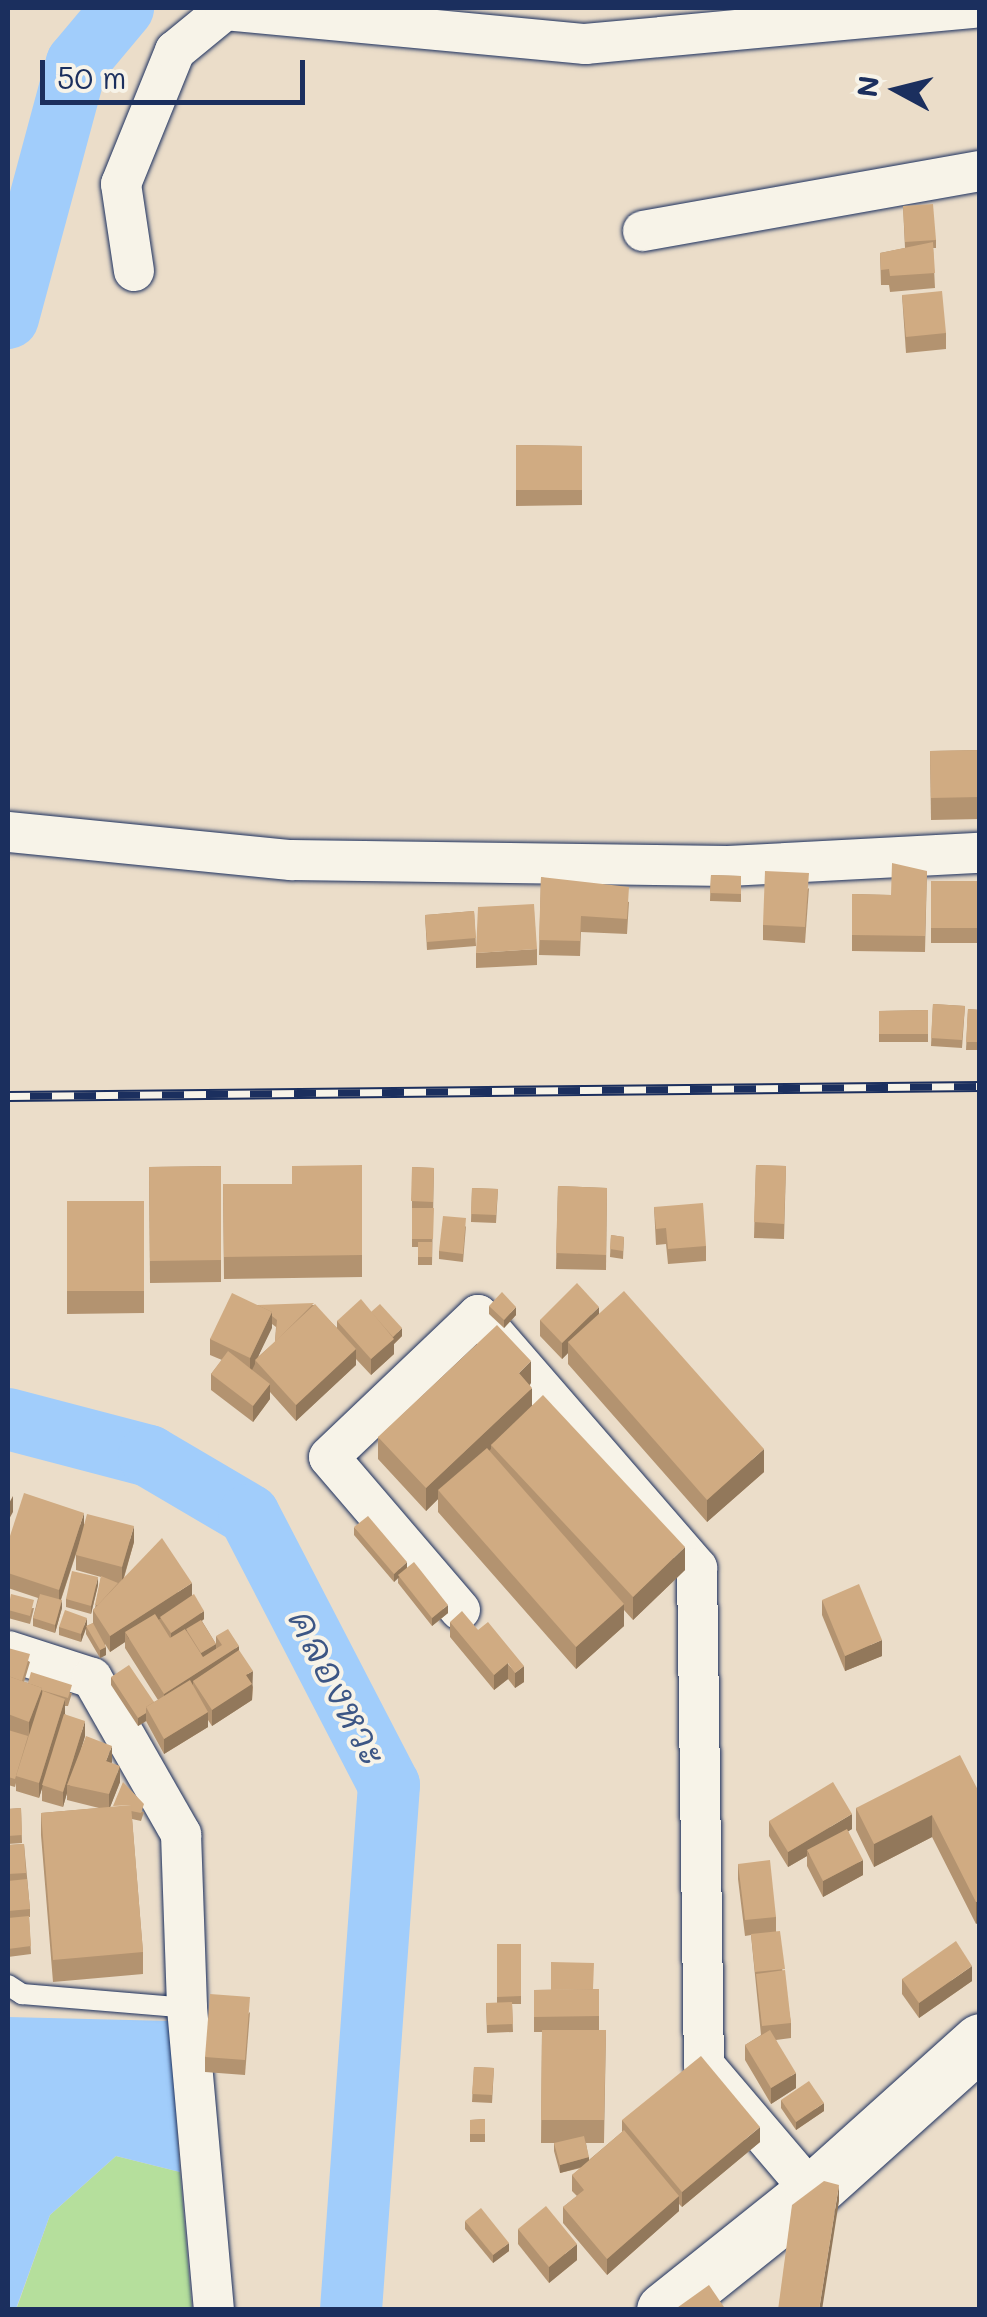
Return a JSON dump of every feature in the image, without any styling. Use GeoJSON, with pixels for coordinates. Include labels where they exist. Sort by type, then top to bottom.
{"type":"FeatureCollection","features":[{"type":"Feature","properties":{"kind":"street"},"geometry":{"type":"LineString","coordinates":[[134,272],[121,184],[175,51],[225,10],[585,44],[974,8]]}},
{"type":"Feature","properties":{"kind":"street"},"geometry":{"type":"LineString","coordinates":[[643,232],[980,171]]}},
{"type":"Feature","properties":{"kind":"street"},"geometry":{"type":"LineString","coordinates":[[8,832],[291,860],[728,866],[980,854]]}},
{"type":"Feature","properties":{"kind":"street"},"geometry":{"type":"LineString","coordinates":[[460,1610],[329,1457],[478,1315],[698,1568],[704,2065],[812,2192]]}},
{"type":"Feature","properties":{"kind":"street"},"geometry":{"type":"LineString","coordinates":[[8,1651],[92,1678],[181,1834],[187,2008],[214,2310]]}},
{"type":"Feature","properties":{"kind":"street"},"geometry":{"type":"LineString","coordinates":[[664,2310],[812,2192],[980,2041]]}},
{"type":"Feature","properties":{"kind":"lane"},"geometry":{"type":"LineString","coordinates":[[8,1985],[22,1994],[187,2008]]}},
{"type":"Feature","properties":{"kind":"green space"},"geometry":{"type":"Polygon","coordinates":[[[116,2156],[180,2172],[192,2309],[16,2310],[50,2215],[116,2156]]]}},
{"type":"Feature","properties":{"kind":"water"},"geometry":{"type":"Polygon","coordinates":[[[8,2017],[170,2021],[180,2172],[116,2156],[50,2215],[16,2309],[8,2310],[8,2017]]]}},
{"type":"Feature","properties":{"kind":"building"},"geometry":{"type":"Polygon","coordinates":[[[933,204],[936,240],[905,242],[903,206],[933,204]]]}},
{"type":"Feature","properties":{"kind":"building"},"geometry":{"type":"Polygon","coordinates":[[[933,242],[935,273],[890,276],[889,269],[881,270],[880,253],[933,242]]]}},
{"type":"Feature","properties":{"kind":"building"},"geometry":{"type":"Polygon","coordinates":[[[942,291],[946,333],[906,337],[902,295],[942,291]]]}},
{"type":"Feature","properties":{"kind":"building"},"geometry":{"type":"Polygon","coordinates":[[[516,445],[582,446],[582,490],[516,490],[516,445]]]}},
{"type":"Feature","properties":{"kind":"building"},"geometry":{"type":"Polygon","coordinates":[[[980,750],[980,797],[931,798],[930,751],[980,750]]]}},
{"type":"Feature","properties":{"kind":"building"},"geometry":{"type":"Polygon","coordinates":[[[892,863],[927,871],[925,936],[852,935],[852,894],[891,895],[892,863]]]}},
{"type":"Feature","properties":{"kind":"building"},"geometry":{"type":"Polygon","coordinates":[[[765,871],[809,873],[805,927],[763,925],[765,871]]]}},
{"type":"Feature","properties":{"kind":"building"},"geometry":{"type":"Polygon","coordinates":[[[711,875],[741,876],[741,894],[710,893],[711,875]]]}},
{"type":"Feature","properties":{"kind":"building"},"geometry":{"type":"Polygon","coordinates":[[[541,877],[629,887],[627,919],[581,916],[580,941],[539,940],[541,877]]]}},
{"type":"Feature","properties":{"kind":"building"},"geometry":{"type":"Polygon","coordinates":[[[931,881],[980,881],[980,928],[931,928],[931,881]]]}},
{"type":"Feature","properties":{"kind":"building"},"geometry":{"type":"Polygon","coordinates":[[[534,904],[537,949],[476,953],[478,907],[534,904]]]}},
{"type":"Feature","properties":{"kind":"building"},"geometry":{"type":"Polygon","coordinates":[[[474,911],[476,938],[427,942],[425,915],[474,911]]]}},
{"type":"Feature","properties":{"kind":"building"},"geometry":{"type":"Polygon","coordinates":[[[933,1004],[965,1006],[962,1040],[931,1038],[933,1004]]]}},
{"type":"Feature","properties":{"kind":"building"},"geometry":{"type":"Polygon","coordinates":[[[968,1009],[980,1010],[980,1042],[966,1042],[968,1009]]]}},
{"type":"Feature","properties":{"kind":"building"},"geometry":{"type":"Polygon","coordinates":[[[928,1010],[928,1034],[879,1034],[879,1011],[928,1010]]]}},
{"type":"Feature","properties":{"kind":"building"},"geometry":{"type":"Polygon","coordinates":[[[362,1165],[362,1255],[224,1257],[223,1184],[292,1184],[292,1166],[362,1165]]]}},
{"type":"Feature","properties":{"kind":"building"},"geometry":{"type":"Polygon","coordinates":[[[756,1165],[786,1166],[784,1224],[754,1222],[756,1165]]]}},
{"type":"Feature","properties":{"kind":"building"},"geometry":{"type":"Polygon","coordinates":[[[221,1166],[221,1260],[150,1261],[149,1167],[221,1166]]]}},
{"type":"Feature","properties":{"kind":"building"},"geometry":{"type":"Polygon","coordinates":[[[412,1167],[434,1168],[433,1202],[411,1201],[412,1167]]]}},
{"type":"Feature","properties":{"kind":"building"},"geometry":{"type":"Polygon","coordinates":[[[558,1186],[607,1188],[606,1255],[556,1253],[558,1186]]]}},
{"type":"Feature","properties":{"kind":"building"},"geometry":{"type":"Polygon","coordinates":[[[472,1188],[498,1189],[496,1215],[471,1214],[472,1188]]]}},
{"type":"Feature","properties":{"kind":"building"},"geometry":{"type":"Polygon","coordinates":[[[67,1201],[144,1201],[144,1291],[67,1291],[67,1201]]]}},
{"type":"Feature","properties":{"kind":"building"},"geometry":{"type":"Polygon","coordinates":[[[703,1203],[706,1246],[668,1249],[666,1228],[656,1229],[654,1207],[703,1203]]]}},
{"type":"Feature","properties":{"kind":"building"},"geometry":{"type":"Polygon","coordinates":[[[412,1208],[434,1208],[433,1239],[412,1239],[412,1208]]]}},
{"type":"Feature","properties":{"kind":"building"},"geometry":{"type":"Polygon","coordinates":[[[443,1216],[466,1218],[463,1254],[439,1251],[443,1216]]]}},
{"type":"Feature","properties":{"kind":"building"},"geometry":{"type":"Polygon","coordinates":[[[611,1235],[624,1237],[623,1251],[610,1249],[611,1235]]]}},
{"type":"Feature","properties":{"kind":"building"},"geometry":{"type":"Polygon","coordinates":[[[418,1242],[432,1242],[432,1257],[418,1257],[418,1242]]]}},
{"type":"Feature","properties":{"kind":"building"},"geometry":{"type":"Polygon","coordinates":[[[577,1283],[599,1307],[562,1343],[540,1320],[577,1283]]]}},
{"type":"Feature","properties":{"kind":"building"},"geometry":{"type":"Polygon","coordinates":[[[624,1291],[764,1449],[707,1500],[568,1342],[624,1291]]]}},
{"type":"Feature","properties":{"kind":"building"},"geometry":{"type":"Polygon","coordinates":[[[502,1292],[516,1307],[504,1320],[489,1306],[502,1292]]]}},
{"type":"Feature","properties":{"kind":"building"},"geometry":{"type":"Polygon","coordinates":[[[232,1293],[272,1312],[250,1358],[210,1339],[232,1293]]]}},
{"type":"Feature","properties":{"kind":"building"},"geometry":{"type":"Polygon","coordinates":[[[361,1299],[394,1339],[371,1359],[337,1321],[361,1299]]]}},
{"type":"Feature","properties":{"kind":"building"},"geometry":{"type":"Polygon","coordinates":[[[314,1303],[275,1342],[277,1320],[272,1312],[257,1305],[314,1303]]]}},
{"type":"Feature","properties":{"kind":"building"},"geometry":{"type":"Polygon","coordinates":[[[315,1304],[356,1349],[296,1405],[255,1360],[315,1304]]]}},
{"type":"Feature","properties":{"kind":"building"},"geometry":{"type":"Polygon","coordinates":[[[380,1304],[402,1328],[393,1337],[371,1312],[380,1304]]]}},
{"type":"Feature","properties":{"kind":"building"},"geometry":{"type":"Polygon","coordinates":[[[497,1325],[531,1361],[519,1373],[532,1388],[426,1488],[378,1437],[497,1325]]]}},
{"type":"Feature","properties":{"kind":"building"},"geometry":{"type":"Polygon","coordinates":[[[228,1351],[270,1384],[253,1406],[211,1374],[228,1351]]]}},
{"type":"Feature","properties":{"kind":"building"},"geometry":{"type":"Polygon","coordinates":[[[543,1395],[685,1547],[633,1597],[491,1445],[543,1395]]]}},
{"type":"Feature","properties":{"kind":"building"},"geometry":{"type":"Polygon","coordinates":[[[487,1448],[624,1604],[576,1647],[438,1490],[487,1448]]]}},
{"type":"Feature","properties":{"kind":"building"},"geometry":{"type":"Polygon","coordinates":[[[24,1493],[84,1513],[59,1590],[8,1573],[8,1542],[24,1493]]]}},
{"type":"Feature","properties":{"kind":"building"},"geometry":{"type":"Polygon","coordinates":[[[87,1514],[134,1526],[122,1567],[76,1555],[87,1514]]]}},
{"type":"Feature","properties":{"kind":"building"},"geometry":{"type":"Polygon","coordinates":[[[368,1516],[407,1562],[394,1574],[354,1527],[368,1516]]]}},
{"type":"Feature","properties":{"kind":"building"},"geometry":{"type":"Polygon","coordinates":[[[162,1538],[192,1583],[110,1636],[93,1610],[162,1538]]]}},
{"type":"Feature","properties":{"kind":"building"},"geometry":{"type":"Polygon","coordinates":[[[414,1562],[448,1605],[432,1618],[398,1575],[414,1562]]]}},
{"type":"Feature","properties":{"kind":"building"},"geometry":{"type":"Polygon","coordinates":[[[72,1571],[98,1577],[91,1606],[66,1599],[72,1571]]]}},
{"type":"Feature","properties":{"kind":"building"},"geometry":{"type":"Polygon","coordinates":[[[101,1576],[118,1583],[95,1605],[101,1576]]]}},
{"type":"Feature","properties":{"kind":"building"},"geometry":{"type":"Polygon","coordinates":[[[859,1584],[882,1640],[845,1656],[822,1600],[859,1584]]]}},
{"type":"Feature","properties":{"kind":"building"},"geometry":{"type":"Polygon","coordinates":[[[11,1594],[34,1600],[30,1616],[8,1610],[11,1594]]]}},
{"type":"Feature","properties":{"kind":"building"},"geometry":{"type":"Polygon","coordinates":[[[40,1594],[62,1600],[55,1625],[33,1618],[40,1594]]]}},
{"type":"Feature","properties":{"kind":"building"},"geometry":{"type":"Polygon","coordinates":[[[194,1594],[204,1611],[171,1633],[160,1617],[194,1594]]]}},
{"type":"Feature","properties":{"kind":"building"},"geometry":{"type":"Polygon","coordinates":[[[65,1610],[87,1618],[81,1634],[59,1627],[65,1610]]]}},
{"type":"Feature","properties":{"kind":"building"},"geometry":{"type":"Polygon","coordinates":[[[462,1611],[478,1630],[488,1622],[524,1666],[515,1673],[508,1663],[494,1675],[450,1622],[462,1611]]]}},
{"type":"Feature","properties":{"kind":"building"},"geometry":{"type":"Polygon","coordinates":[[[155,1614],[170,1638],[185,1629],[203,1657],[222,1645],[216,1636],[228,1629],[239,1646],[164,1694],[125,1632],[155,1614]]]}},
{"type":"Feature","properties":{"kind":"building"},"geometry":{"type":"Polygon","coordinates":[[[201,1620],[216,1644],[201,1653],[186,1629],[201,1620]]]}},
{"type":"Feature","properties":{"kind":"building"},"geometry":{"type":"Polygon","coordinates":[[[93,1623],[106,1647],[100,1650],[86,1626],[93,1623]]]}},
{"type":"Feature","properties":{"kind":"building"},"geometry":{"type":"Polygon","coordinates":[[[8,1648],[30,1654],[22,1681],[8,1676],[8,1648]]]}},
{"type":"Feature","properties":{"kind":"building"},"geometry":{"type":"Polygon","coordinates":[[[239,1650],[253,1671],[246,1675],[252,1684],[212,1710],[193,1681],[239,1650]]]}},
{"type":"Feature","properties":{"kind":"building"},"geometry":{"type":"Polygon","coordinates":[[[129,1665],[154,1702],[138,1718],[111,1677],[129,1665]]]}},
{"type":"Feature","properties":{"kind":"building"},"geometry":{"type":"Polygon","coordinates":[[[31,1672],[72,1685],[68,1698],[28,1683],[31,1672]]]}},
{"type":"Feature","properties":{"kind":"building"},"geometry":{"type":"Polygon","coordinates":[[[8,1676],[42,1688],[29,1722],[8,1714],[8,1676]]]}},
{"type":"Feature","properties":{"kind":"building"},"geometry":{"type":"Polygon","coordinates":[[[190,1680],[208,1712],[164,1739],[146,1707],[190,1680]]]}},
{"type":"Feature","properties":{"kind":"building"},"geometry":{"type":"Polygon","coordinates":[[[43,1691],[65,1699],[39,1783],[16,1776],[43,1691]]]}},
{"type":"Feature","properties":{"kind":"building"},"geometry":{"type":"Polygon","coordinates":[[[64,1714],[85,1721],[63,1792],[42,1785],[64,1714]]]}},
{"type":"Feature","properties":{"kind":"building"},"geometry":{"type":"Polygon","coordinates":[[[8,1730],[28,1736],[15,1779],[8,1777],[8,1730]]]}},
{"type":"Feature","properties":{"kind":"building"},"geometry":{"type":"Polygon","coordinates":[[[86,1736],[112,1746],[106,1761],[120,1766],[109,1794],[67,1785],[86,1736]]]}},
{"type":"Feature","properties":{"kind":"building"},"geometry":{"type":"Polygon","coordinates":[[[960,1755],[980,1794],[980,1900],[976,1902],[932,1815],[874,1844],[856,1808],[960,1755]]]}},
{"type":"Feature","properties":{"kind":"building"},"geometry":{"type":"Polygon","coordinates":[[[123,1782],[144,1804],[141,1813],[131,1811],[131,1805],[113,1806],[123,1782]]]}},
{"type":"Feature","properties":{"kind":"building"},"geometry":{"type":"Polygon","coordinates":[[[833,1782],[852,1814],[788,1852],[769,1821],[833,1782]]]}},
{"type":"Feature","properties":{"kind":"building"},"geometry":{"type":"Polygon","coordinates":[[[131,1805],[143,1952],[53,1960],[41,1813],[131,1805]]]}},
{"type":"Feature","properties":{"kind":"building"},"geometry":{"type":"Polygon","coordinates":[[[21,1808],[22,1835],[8,1836],[8,1809],[21,1808]]]}},
{"type":"Feature","properties":{"kind":"building"},"geometry":{"type":"Polygon","coordinates":[[[847,1829],[863,1860],[823,1881],[807,1850],[847,1829]]]}},
{"type":"Feature","properties":{"kind":"building"},"geometry":{"type":"Polygon","coordinates":[[[24,1844],[26,1873],[8,1874],[8,1845],[24,1844]]]}},
{"type":"Feature","properties":{"kind":"building"},"geometry":{"type":"Polygon","coordinates":[[[770,1860],[776,1917],[745,1920],[738,1864],[770,1860]]]}},
{"type":"Feature","properties":{"kind":"building"},"geometry":{"type":"Polygon","coordinates":[[[27,1879],[30,1909],[8,1911],[8,1881],[27,1879]]]}},
{"type":"Feature","properties":{"kind":"building"},"geometry":{"type":"Polygon","coordinates":[[[29,1916],[31,1946],[8,1949],[8,1918],[29,1916]]]}},
{"type":"Feature","properties":{"kind":"building"},"geometry":{"type":"Polygon","coordinates":[[[780,1931],[785,1969],[755,1972],[751,1934],[780,1931]]]}},
{"type":"Feature","properties":{"kind":"building"},"geometry":{"type":"Polygon","coordinates":[[[956,1941],[972,1966],[919,2003],[902,1979],[956,1941]]]}},
{"type":"Feature","properties":{"kind":"building"},"geometry":{"type":"Polygon","coordinates":[[[497,1944],[521,1944],[521,1996],[497,1997],[497,1944]]]}},
{"type":"Feature","properties":{"kind":"building"},"geometry":{"type":"Polygon","coordinates":[[[551,1962],[594,1963],[593,1989],[551,1990],[551,1962]]]}},
{"type":"Feature","properties":{"kind":"building"},"geometry":{"type":"Polygon","coordinates":[[[785,1970],[791,2023],[762,2026],[756,1974],[785,1970]]]}},
{"type":"Feature","properties":{"kind":"building"},"geometry":{"type":"Polygon","coordinates":[[[599,1989],[599,2016],[534,2017],[534,1990],[599,1989]]]}},
{"type":"Feature","properties":{"kind":"building"},"geometry":{"type":"Polygon","coordinates":[[[210,1994],[250,1997],[245,2060],[205,2057],[210,1994]]]}},
{"type":"Feature","properties":{"kind":"building"},"geometry":{"type":"Polygon","coordinates":[[[512,2002],[513,2024],[487,2025],[486,2003],[512,2002]]]}},
{"type":"Feature","properties":{"kind":"building"},"geometry":{"type":"Polygon","coordinates":[[[542,2030],[606,2030],[604,2120],[541,2120],[542,2030]]]}},
{"type":"Feature","properties":{"kind":"building"},"geometry":{"type":"Polygon","coordinates":[[[770,2030],[796,2073],[771,2088],[745,2045],[770,2030]]]}},
{"type":"Feature","properties":{"kind":"building"},"geometry":{"type":"Polygon","coordinates":[[[701,2056],[760,2127],[682,2192],[622,2120],[701,2056]]]}},
{"type":"Feature","properties":{"kind":"building"},"geometry":{"type":"Polygon","coordinates":[[[474,2067],[494,2068],[492,2095],[472,2094],[474,2067]]]}},
{"type":"Feature","properties":{"kind":"building"},"geometry":{"type":"Polygon","coordinates":[[[809,2081],[824,2103],[796,2122],[781,2100],[809,2081]]]}},
{"type":"Feature","properties":{"kind":"building"},"geometry":{"type":"Polygon","coordinates":[[[485,2119],[485,2134],[470,2134],[470,2120],[485,2119]]]}},
{"type":"Feature","properties":{"kind":"building"},"geometry":{"type":"Polygon","coordinates":[[[624,2130],[679,2196],[607,2259],[563,2207],[584,2190],[572,2175],[624,2130]]]}},
{"type":"Feature","properties":{"kind":"building"},"geometry":{"type":"Polygon","coordinates":[[[584,2136],[589,2157],[560,2165],[554,2143],[584,2136]]]}},
{"type":"Feature","properties":{"kind":"building"},"geometry":{"type":"Polygon","coordinates":[[[824,2181],[839,2185],[819,2310],[778,2310],[792,2205],[824,2181]]]}},
{"type":"Feature","properties":{"kind":"building"},"geometry":{"type":"Polygon","coordinates":[[[546,2206],[577,2244],[549,2267],[518,2229],[546,2206]]]}},
{"type":"Feature","properties":{"kind":"building"},"geometry":{"type":"Polygon","coordinates":[[[481,2208],[509,2243],[493,2255],[465,2221],[481,2208]]]}},
{"type":"Feature","properties":{"kind":"building"},"geometry":{"type":"Polygon","coordinates":[[[709,2285],[726,2310],[674,2310],[709,2285]]]}},
{"type":"Feature","properties":{"kind":"waterway","name":"คลองหวะ"},"geometry":{"type":"LineString","coordinates":[[8,318],[77,63],[123,8]]}},
{"type":"Feature","properties":{"kind":"waterway","name":"คลองหวะ"},"geometry":{"type":"LineString","coordinates":[[8,1419],[149,1456],[249,1515],[389,1785],[351,2310]]}},
{"type":"Feature","properties":{"kind":"railway"},"geometry":{"type":"LineString","coordinates":[[8,1096],[980,1086]]}}]}
